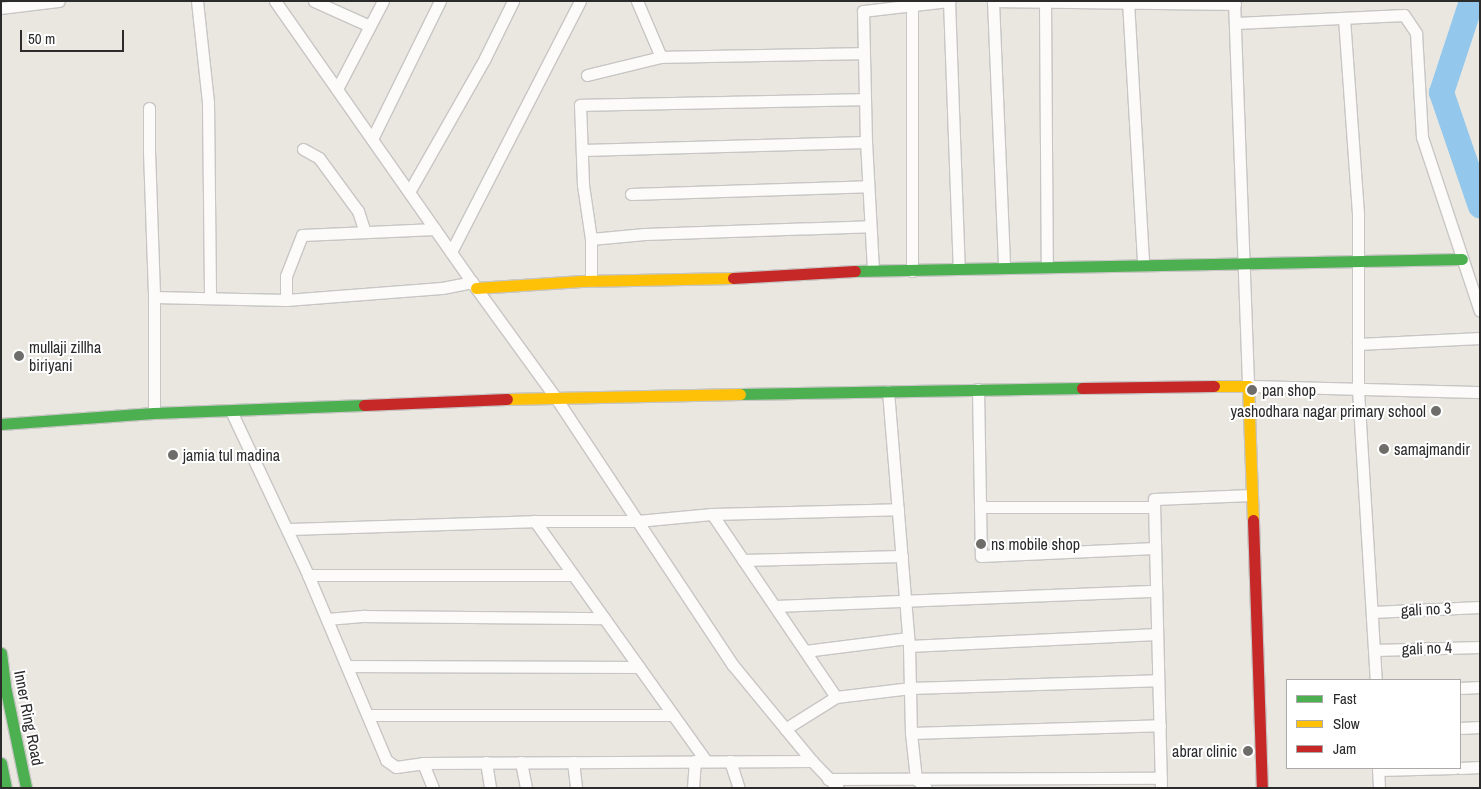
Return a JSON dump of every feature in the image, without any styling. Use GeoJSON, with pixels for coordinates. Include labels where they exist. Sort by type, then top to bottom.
{"type":"FeatureCollection","features":[{"type":"Feature","properties":{"kind":"main road"},"geometry":{"type":"LineString","coordinates":[[474,285],[702,280],[873,270],[912,271],[1462,259]]}},
{"type":"Feature","properties":{"kind":"main road"},"geometry":{"type":"LineString","coordinates":[[1,424],[154,412],[231,411],[556,398],[978,389],[1248,386],[1262,788]]}},
{"type":"Feature","properties":{"kind":"main road","name":"Inner Ring Road"},"geometry":{"type":"LineString","coordinates":[[1,653],[6,690],[26,788]]}},
{"type":"Feature","properties":{"kind":"main road"},"geometry":{"type":"LineString","coordinates":[[1,763],[6,788]]}},
{"type":"Feature","properties":{"kind":"street"},"geometry":{"type":"LineString","coordinates":[[1,8],[59,1]]}},
{"type":"Feature","properties":{"kind":"street"},"geometry":{"type":"LineString","coordinates":[[197,1],[208,102],[210,298]]}},
{"type":"Feature","properties":{"kind":"street"},"geometry":{"type":"LineString","coordinates":[[276,1],[474,285],[556,398],[732,664],[812,761],[838,788]]}},
{"type":"Feature","properties":{"kind":"street"},"geometry":{"type":"LineString","coordinates":[[314,1],[370,26]]}},
{"type":"Feature","properties":{"kind":"street"},"geometry":{"type":"LineString","coordinates":[[338,89],[382,1]]}},
{"type":"Feature","properties":{"kind":"street"},"geometry":{"type":"LineString","coordinates":[[372,139],[440,1]]}},
{"type":"Feature","properties":{"kind":"street"},"geometry":{"type":"LineString","coordinates":[[409,192],[485,58],[513,1]]}},
{"type":"Feature","properties":{"kind":"street"},"geometry":{"type":"LineString","coordinates":[[451,252],[580,1]]}},
{"type":"Feature","properties":{"kind":"street"},"geometry":{"type":"LineString","coordinates":[[637,1],[661,57]]}},
{"type":"Feature","properties":{"kind":"street"},"geometry":{"type":"LineString","coordinates":[[873,270],[866,142],[863,12],[911,4],[950,1],[959,269]]}},
{"type":"Feature","properties":{"kind":"street"},"geometry":{"type":"LineString","coordinates":[[1004,268],[993,1],[1234,3],[1248,386],[1480,392]]}},
{"type":"Feature","properties":{"kind":"street"},"geometry":{"type":"LineString","coordinates":[[1045,2],[1047,268]]}},
{"type":"Feature","properties":{"kind":"street"},"geometry":{"type":"LineString","coordinates":[[1129,3],[1143,265]]}},
{"type":"Feature","properties":{"kind":"street"},"geometry":{"type":"LineString","coordinates":[[911,4],[912,271]]}},
{"type":"Feature","properties":{"kind":"street"},"geometry":{"type":"LineString","coordinates":[[1236,23],[1404,15],[1416,33],[1422,137],[1480,311]]}},
{"type":"Feature","properties":{"kind":"street"},"geometry":{"type":"LineString","coordinates":[[1344,18],[1358,215],[1358,389],[1376,679]]}},
{"type":"Feature","properties":{"kind":"street"},"geometry":{"type":"LineString","coordinates":[[588,74],[661,57],[864,53]]}},
{"type":"Feature","properties":{"kind":"street"},"geometry":{"type":"LineString","coordinates":[[591,281],[591,239],[584,185],[580,105],[865,99]]}},
{"type":"Feature","properties":{"kind":"street"},"geometry":{"type":"LineString","coordinates":[[150,108],[149,151],[154,297],[154,412]]}},
{"type":"Feature","properties":{"kind":"street"},"geometry":{"type":"LineString","coordinates":[[583,150],[866,142]]}},
{"type":"Feature","properties":{"kind":"street"},"geometry":{"type":"LineString","coordinates":[[302,148],[319,158],[358,211],[365,232]]}},
{"type":"Feature","properties":{"kind":"street"},"geometry":{"type":"LineString","coordinates":[[631,194],[868,186]]}},
{"type":"Feature","properties":{"kind":"street"},"geometry":{"type":"LineString","coordinates":[[591,239],[645,234],[870,226]]}},
{"type":"Feature","properties":{"kind":"street"},"geometry":{"type":"LineString","coordinates":[[286,300],[286,276],[302,234],[435,229]]}},
{"type":"Feature","properties":{"kind":"street"},"geometry":{"type":"LineString","coordinates":[[154,297],[286,300],[474,285]]}},
{"type":"Feature","properties":{"kind":"street"},"geometry":{"type":"LineString","coordinates":[[1358,344],[1480,338]]}},
{"type":"Feature","properties":{"kind":"street"},"geometry":{"type":"LineString","coordinates":[[978,389],[982,556],[1155,548]]}},
{"type":"Feature","properties":{"kind":"street"},"geometry":{"type":"LineString","coordinates":[[888,391],[906,602],[911,733],[916,779],[926,788]]}},
{"type":"Feature","properties":{"kind":"street"},"geometry":{"type":"LineString","coordinates":[[231,411],[308,576],[386,760],[396,767],[423,763],[486,762],[812,761]]}},
{"type":"Feature","properties":{"kind":"street"},"geometry":{"type":"LineString","coordinates":[[828,779],[1161,783],[1154,499],[1252,495]]}},
{"type":"Feature","properties":{"kind":"street"},"geometry":{"type":"LineString","coordinates":[[980,507],[1154,507]]}},
{"type":"Feature","properties":{"kind":"street"},"geometry":{"type":"LineString","coordinates":[[287,529],[638,521],[712,514],[898,509]]}},
{"type":"Feature","properties":{"kind":"street"},"geometry":{"type":"LineString","coordinates":[[712,514],[836,697]]}},
{"type":"Feature","properties":{"kind":"street"},"geometry":{"type":"LineString","coordinates":[[535,522],[673,715],[700,761],[693,788]]}},
{"type":"Feature","properties":{"kind":"street"},"geometry":{"type":"LineString","coordinates":[[743,560],[902,556]]}},
{"type":"Feature","properties":{"kind":"street"},"geometry":{"type":"LineString","coordinates":[[308,576],[573,575]]}},
{"type":"Feature","properties":{"kind":"street"},"geometry":{"type":"LineString","coordinates":[[775,606],[1156,591]]}},
{"type":"Feature","properties":{"kind":"street","name":"gali no 3"},"geometry":{"type":"LineString","coordinates":[[1372,612],[1480,607]]}},
{"type":"Feature","properties":{"kind":"street"},"geometry":{"type":"LineString","coordinates":[[327,619],[365,616],[604,618]]}},
{"type":"Feature","properties":{"kind":"street"},"geometry":{"type":"LineString","coordinates":[[805,652],[908,642],[1157,634]]}},
{"type":"Feature","properties":{"kind":"street","name":"gali no 4"},"geometry":{"type":"LineString","coordinates":[[1374,650],[1480,646]]}},
{"type":"Feature","properties":{"kind":"street"},"geometry":{"type":"LineString","coordinates":[[347,666],[639,667]]}},
{"type":"Feature","properties":{"kind":"street"},"geometry":{"type":"LineString","coordinates":[[785,729],[836,697],[910,688],[1158,680]]}},
{"type":"Feature","properties":{"kind":"street"},"geometry":{"type":"LineString","coordinates":[[1461,688],[1480,687]]}},
{"type":"Feature","properties":{"kind":"street"},"geometry":{"type":"LineString","coordinates":[[368,715],[673,715]]}},
{"type":"Feature","properties":{"kind":"street"},"geometry":{"type":"LineString","coordinates":[[911,733],[1160,725]]}},
{"type":"Feature","properties":{"kind":"street"},"geometry":{"type":"LineString","coordinates":[[1461,728],[1480,727]]}},
{"type":"Feature","properties":{"kind":"street"},"geometry":{"type":"LineString","coordinates":[[730,761],[738,788]]}},
{"type":"Feature","properties":{"kind":"street"},"geometry":{"type":"LineString","coordinates":[[486,762],[490,788]]}},
{"type":"Feature","properties":{"kind":"street"},"geometry":{"type":"LineString","coordinates":[[521,762],[526,788]]}},
{"type":"Feature","properties":{"kind":"street"},"geometry":{"type":"LineString","coordinates":[[573,762],[576,788]]}},
{"type":"Feature","properties":{"kind":"street"},"geometry":{"type":"LineString","coordinates":[[423,763],[433,788]]}},
{"type":"Feature","properties":{"kind":"street"},"geometry":{"type":"LineString","coordinates":[[1461,768],[1480,767]]}},
{"type":"Feature","properties":{"kind":"street"},"geometry":{"type":"LineString","coordinates":[[1378,769],[1379,788]]}},
{"type":"Feature","properties":{"kind":"waterway"},"geometry":{"type":"LineString","coordinates":[[1471,1],[1441,92],[1480,206]]}},
{"type":"Feature","properties":{"kind":"traffic: fast"},"geometry":{"type":"LineString","coordinates":[[855,271],[1462,259]]}},
{"type":"Feature","properties":{"kind":"traffic: fast"},"geometry":{"type":"LineString","coordinates":[[740,394],[1082,388]]}},
{"type":"Feature","properties":{"kind":"traffic: fast"},"geometry":{"type":"LineString","coordinates":[[1,424],[154,413],[364,405]]}},
{"type":"Feature","properties":{"kind":"traffic: fast"},"geometry":{"type":"LineString","coordinates":[[1,653],[6,691],[26,788]]}},
{"type":"Feature","properties":{"kind":"traffic: fast"},"geometry":{"type":"LineString","coordinates":[[1,763],[6,788]]}},
{"type":"Feature","properties":{"kind":"traffic: slow"},"geometry":{"type":"LineString","coordinates":[[476,288],[582,281],[733,278]]}},
{"type":"Feature","properties":{"kind":"traffic: slow"},"geometry":{"type":"LineString","coordinates":[[1214,386],[1248,386],[1253,520]]}},
{"type":"Feature","properties":{"kind":"traffic: slow"},"geometry":{"type":"LineString","coordinates":[[507,399],[740,394]]}},
{"type":"Feature","properties":{"kind":"traffic: jam"},"geometry":{"type":"LineString","coordinates":[[733,278],[855,271]]}},
{"type":"Feature","properties":{"kind":"traffic: jam"},"geometry":{"type":"LineString","coordinates":[[1082,388],[1214,386]]}},
{"type":"Feature","properties":{"kind":"traffic: jam"},"geometry":{"type":"LineString","coordinates":[[364,405],[507,399]]}},
{"type":"Feature","properties":{"kind":"traffic: jam"},"geometry":{"type":"LineString","coordinates":[[1253,520],[1262,788]]}},
{"type":"Feature","properties":{"kind":"place","name":"mullaji zillha biriyani"},"geometry":{"type":"Point","coordinates":[19,356]}},
{"type":"Feature","properties":{"kind":"place","name":"pan shop"},"geometry":{"type":"Point","coordinates":[1252,390]}},
{"type":"Feature","properties":{"kind":"place","name":"yashodhara nagar primary school"},"geometry":{"type":"Point","coordinates":[1436,411]}},
{"type":"Feature","properties":{"kind":"place","name":"samajmandir"},"geometry":{"type":"Point","coordinates":[1384,449]}},
{"type":"Feature","properties":{"kind":"place","name":"jamia tul madina"},"geometry":{"type":"Point","coordinates":[173,455]}},
{"type":"Feature","properties":{"kind":"place","name":"ns mobile shop"},"geometry":{"type":"Point","coordinates":[981,544]}},
{"type":"Feature","properties":{"kind":"place","name":"abrar clinic"},"geometry":{"type":"Point","coordinates":[1248,751]}}]}
